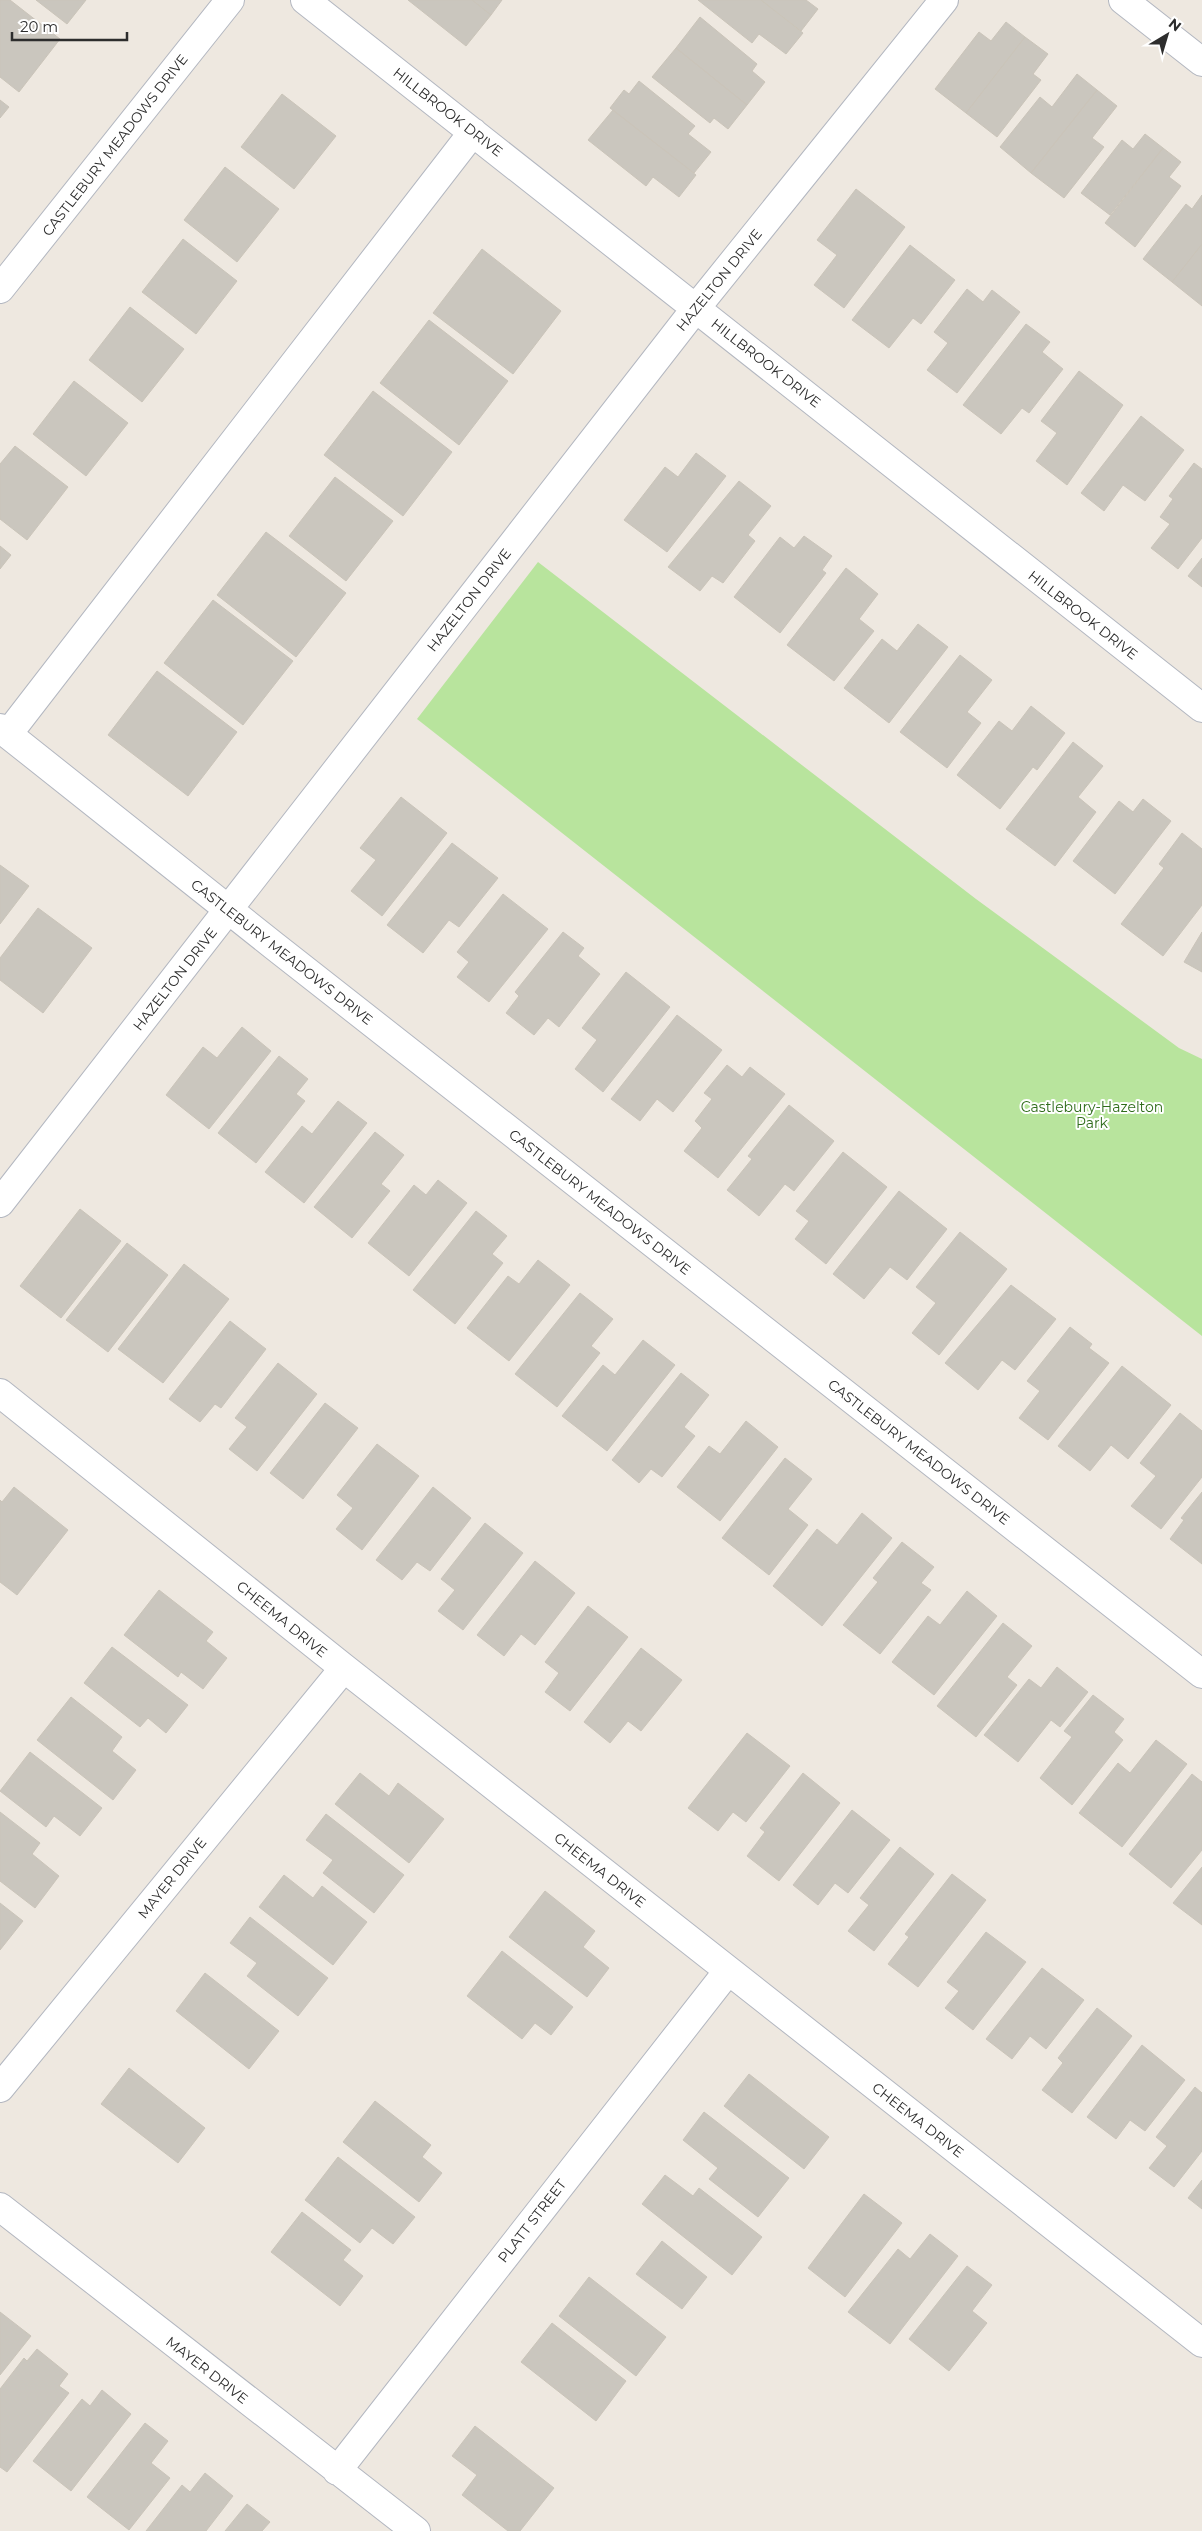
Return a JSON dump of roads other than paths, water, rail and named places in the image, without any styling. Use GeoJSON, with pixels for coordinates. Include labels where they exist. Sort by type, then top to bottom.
{"type":"FeatureCollection","features":[{"type":"Feature","properties":{"kind":"street","name":"CASTLEBURY MEADOWS DRIVE"},"geometry":{"type":"LineString","coordinates":[[0,290],[230,0]]}},
{"type":"Feature","properties":{"kind":"street","name":"HILLBROOK DRIVE"},"geometry":{"type":"LineString","coordinates":[[305,0],[1202,708]]}},
{"type":"Feature","properties":{"kind":"street","name":"HAZELTON DRIVE"},"geometry":{"type":"LineString","coordinates":[[0,1203],[696,308],[944,0]]}},
{"type":"Feature","properties":{"kind":"street"},"geometry":{"type":"LineString","coordinates":[[1123,0],[1202,62]]}},
{"type":"Feature","properties":{"kind":"street"},"geometry":{"type":"LineString","coordinates":[[4,731],[473,132]]}},
{"type":"Feature","properties":{"kind":"street","name":"CASTLEBURY MEADOWS DRIVE"},"geometry":{"type":"LineString","coordinates":[[4,731],[1202,1674]]}},
{"type":"Feature","properties":{"kind":"street","name":"CHEEMA DRIVE"},"geometry":{"type":"LineString","coordinates":[[0,1393],[344,1668],[1202,2344]]}},
{"type":"Feature","properties":{"kind":"street","name":"MAYER DRIVE"},"geometry":{"type":"LineString","coordinates":[[0,2088],[344,1668]]}},
{"type":"Feature","properties":{"kind":"street","name":"PLATT STREET"},"geometry":{"type":"LineString","coordinates":[[337,2471],[728,1971]]}},
{"type":"Feature","properties":{"kind":"street","name":"MAYER DRIVE"},"geometry":{"type":"LineString","coordinates":[[0,2207],[416,2531]]}},
{"type":"Feature","properties":{"kind":"park label","name":"Castlebury-Hazelton Park"},"geometry":{"type":"Point","coordinates":[1092,1116]}}]}
